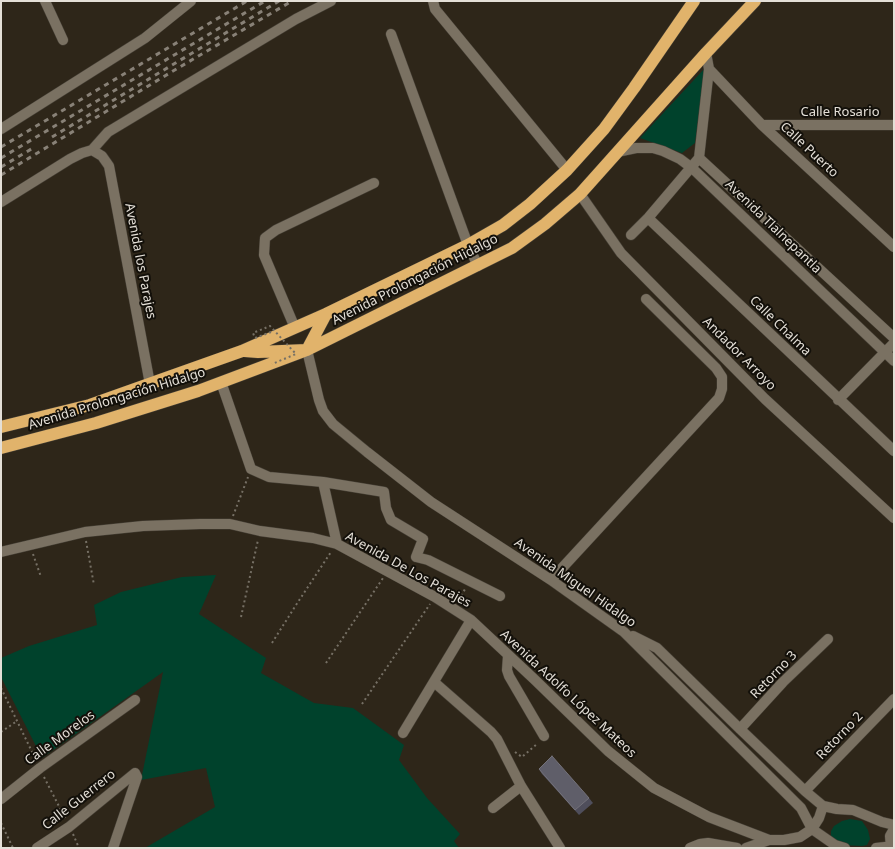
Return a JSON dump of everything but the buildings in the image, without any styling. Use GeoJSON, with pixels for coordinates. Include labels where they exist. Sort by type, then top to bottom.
{"type":"FeatureCollection","features":[{"type":"Feature","properties":{"kind":"highway","name":"Avenida Prolongación Hidalgo"},"geometry":{"type":"LineString","coordinates":[[1,427],[90,405],[242,351],[326,314],[468,245],[508,221],[530,204],[567,170],[604,129],[694,1]]}},
{"type":"Feature","properties":{"kind":"highway","name":"Avenida Prolongación Hidalgo"},"geometry":{"type":"LineString","coordinates":[[1,448],[96,423],[198,391],[307,350],[512,248],[545,224],[580,194],[706,53],[755,1]]}},
{"type":"Feature","properties":{"kind":"highway"},"geometry":{"type":"LineString","coordinates":[[242,351],[258,352],[307,350],[326,314]]}},
{"type":"Feature","properties":{"kind":"highway"},"geometry":{"type":"LineString","coordinates":[[90,405],[96,423]]}},
{"type":"Feature","properties":{"kind":"street"},"geometry":{"type":"LineString","coordinates":[[45,1],[63,40]]}},
{"type":"Feature","properties":{"kind":"street"},"geometry":{"type":"LineString","coordinates":[[1,129],[145,38],[191,1]]}},
{"type":"Feature","properties":{"kind":"street"},"geometry":{"type":"LineString","coordinates":[[1,202],[70,159],[92,150],[108,132],[296,19],[331,1]]}},
{"type":"Feature","properties":{"kind":"street"},"geometry":{"type":"LineString","coordinates":[[433,1],[435,9],[567,170]]}},
{"type":"Feature","properties":{"kind":"street"},"geometry":{"type":"LineString","coordinates":[[391,34],[468,245],[478,266]]}},
{"type":"Feature","properties":{"kind":"street"},"geometry":{"type":"LineString","coordinates":[[631,235],[648,218],[699,158],[709,68],[706,53]]}},
{"type":"Feature","properties":{"kind":"street","name":"Calle Puerto"},"geometry":{"type":"LineString","coordinates":[[709,68],[762,125],[894,247]]}},
{"type":"Feature","properties":{"kind":"street","name":"Calle Rosario"},"geometry":{"type":"LineString","coordinates":[[762,125],[894,125]]}},
{"type":"Feature","properties":{"kind":"street","name":"Avenida Tlalnepantla"},"geometry":{"type":"LineString","coordinates":[[617,152],[636,148],[653,148],[680,159],[692,168],[894,361]]}},
{"type":"Feature","properties":{"kind":"street","name":"Avenida los Parajes"},"geometry":{"type":"LineString","coordinates":[[92,150],[102,156],[109,166],[150,384]]}},
{"type":"Feature","properties":{"kind":"street","name":"Avenida Tlalnepantla"},"geometry":{"type":"LineString","coordinates":[[699,158],[894,338]]}},
{"type":"Feature","properties":{"kind":"street"},"geometry":{"type":"LineString","coordinates":[[295,328],[264,255],[265,238],[276,230],[374,183]]}},
{"type":"Feature","properties":{"kind":"street","name":"Andador Arroyo"},"geometry":{"type":"LineString","coordinates":[[580,194],[621,253],[765,399],[894,518]]}},
{"type":"Feature","properties":{"kind":"street","name":"Calle Chalma"},"geometry":{"type":"LineString","coordinates":[[648,218],[838,400],[894,451]]}},
{"type":"Feature","properties":{"kind":"street"},"geometry":{"type":"LineString","coordinates":[[551,580],[719,398],[722,389],[722,377],[716,368],[646,299]]}},
{"type":"Feature","properties":{"kind":"street"},"geometry":{"type":"LineString","coordinates":[[838,400],[894,344]]}},
{"type":"Feature","properties":{"kind":"street","name":"Avenida Miguel Hidalgo"},"geometry":{"type":"LineString","coordinates":[[307,350],[319,400],[323,411],[333,424],[431,502],[551,580],[624,632],[802,808],[812,829]]}},
{"type":"Feature","properties":{"kind":"street"},"geometry":{"type":"LineString","coordinates":[[221,382],[251,469],[269,476],[323,482],[384,492],[386,508],[391,520],[423,539],[416,557],[428,560],[500,596]]}},
{"type":"Feature","properties":{"kind":"street"},"geometry":{"type":"LineString","coordinates":[[323,482],[337,544]]}},
{"type":"Feature","properties":{"kind":"street","name":"Avenida De Los Parajes"},"geometry":{"type":"LineString","coordinates":[[1,552],[85,532],[150,526],[230,524],[260,531],[312,538],[337,544],[435,597],[471,620]]}},
{"type":"Feature","properties":{"kind":"street"},"geometry":{"type":"LineString","coordinates":[[404,733],[471,620]]}},
{"type":"Feature","properties":{"kind":"street","name":"Avenida Adolfo López Mateos"},"geometry":{"type":"LineString","coordinates":[[471,620],[608,751],[654,788],[709,817],[769,840],[784,840],[800,837],[812,829]]}},
{"type":"Feature","properties":{"kind":"street"},"geometry":{"type":"LineString","coordinates":[[624,632],[657,648],[805,791],[823,806],[853,810],[882,822],[894,825]]}},
{"type":"Feature","properties":{"kind":"street","name":"Retorno 3"},"geometry":{"type":"LineString","coordinates":[[740,729],[783,682],[828,639]]}},
{"type":"Feature","properties":{"kind":"street"},"geometry":{"type":"LineString","coordinates":[[508,656],[507,670],[509,676],[544,736]]}},
{"type":"Feature","properties":{"kind":"street"},"geometry":{"type":"LineString","coordinates":[[434,682],[497,739],[521,786],[560,848]]}},
{"type":"Feature","properties":{"kind":"street","name":"Retorno 2"},"geometry":{"type":"LineString","coordinates":[[805,791],[894,699]]}},
{"type":"Feature","properties":{"kind":"street","name":"Calle Morelos"},"geometry":{"type":"LineString","coordinates":[[1,799],[40,768],[135,700]]}},
{"type":"Feature","properties":{"kind":"street","name":"Calle Guerrero"},"geometry":{"type":"LineString","coordinates":[[37,848],[69,827],[134,774],[136,774],[137,777],[113,848]]}},
{"type":"Feature","properties":{"kind":"street"},"geometry":{"type":"LineString","coordinates":[[493,808],[521,786]]}},
{"type":"Feature","properties":{"kind":"street"},"geometry":{"type":"LineString","coordinates":[[823,806],[819,818],[812,829],[835,845],[845,848]]}},
{"type":"Feature","properties":{"kind":"street"},"geometry":{"type":"LineString","coordinates":[[876,848],[892,847],[890,836],[894,829]]}},
{"type":"Feature","properties":{"kind":"street"},"geometry":{"type":"LineString","coordinates":[[746,848],[769,840]]}},
{"type":"Feature","properties":{"kind":"street"},"geometry":{"type":"LineString","coordinates":[[690,848],[708,843],[738,848]]}},
{"type":"Feature","properties":{"kind":"path"},"geometry":{"type":"LineString","coordinates":[[271,332],[254,338],[253,333],[270,326],[296,354],[272,364]]}},
{"type":"Feature","properties":{"kind":"path"},"geometry":{"type":"LineString","coordinates":[[230,524],[251,469]]}},
{"type":"Feature","properties":{"kind":"path"},"geometry":{"type":"LineString","coordinates":[[241,617],[260,531]]}},
{"type":"Feature","properties":{"kind":"path"},"geometry":{"type":"LineString","coordinates":[[85,532],[94,585]]}},
{"type":"Feature","properties":{"kind":"path"},"geometry":{"type":"LineString","coordinates":[[272,643],[337,544]]}},
{"type":"Feature","properties":{"kind":"path"},"geometry":{"type":"LineString","coordinates":[[30,545],[41,577]]}},
{"type":"Feature","properties":{"kind":"path"},"geometry":{"type":"LineString","coordinates":[[326,663],[389,571]]}},
{"type":"Feature","properties":{"kind":"path"},"geometry":{"type":"LineString","coordinates":[[454,609],[470,581]]}},
{"type":"Feature","properties":{"kind":"path"},"geometry":{"type":"LineString","coordinates":[[362,704],[435,597]]}},
{"type":"Feature","properties":{"kind":"path"},"geometry":{"type":"LineString","coordinates":[[1,732],[17,721]]}},
{"type":"Feature","properties":{"kind":"path"},"geometry":{"type":"LineString","coordinates":[[497,739],[522,757],[544,736]]}},
{"type":"Feature","properties":{"kind":"path"},"geometry":{"type":"LineString","coordinates":[[1,823],[13,848]]}},
{"type":"Feature","properties":{"kind":"green space"},"geometry":{"type":"Polygon","coordinates":[[[705,68],[695,143],[682,153],[640,138],[705,68]]]}},
{"type":"Feature","properties":{"kind":"green space"},"geometry":{"type":"Polygon","coordinates":[[[216,575],[199,614],[266,658],[261,673],[314,703],[353,708],[404,745],[399,760],[427,798],[460,834],[454,841],[459,848],[145,848],[215,807],[206,768],[141,780],[163,672],[42,758],[1,677],[1,658],[29,646],[97,625],[94,605],[121,592],[182,577],[216,575]]]}},
{"type":"Feature","properties":{"kind":"green space"},"geometry":{"type":"Polygon","coordinates":[[[850,819],[862,821],[868,830],[870,839],[867,845],[841,845],[833,840],[831,831],[834,826],[842,821],[850,819]]]}},
{"type":"Feature","properties":{"kind":"railway"},"geometry":{"type":"LineString","coordinates":[[1,147],[247,1]]}},
{"type":"Feature","properties":{"kind":"railway"},"geometry":{"type":"LineString","coordinates":[[1,158],[265,1]]}},
{"type":"Feature","properties":{"kind":"railway"},"geometry":{"type":"LineString","coordinates":[[52,137],[279,1]]}},
{"type":"Feature","properties":{"kind":"railway"},"geometry":{"type":"LineString","coordinates":[[1,175],[292,1]]}},
{"type":"Feature","properties":{"kind":"railway"},"geometry":{"type":"LineString","coordinates":[[1,167],[33,148]]}}]}
